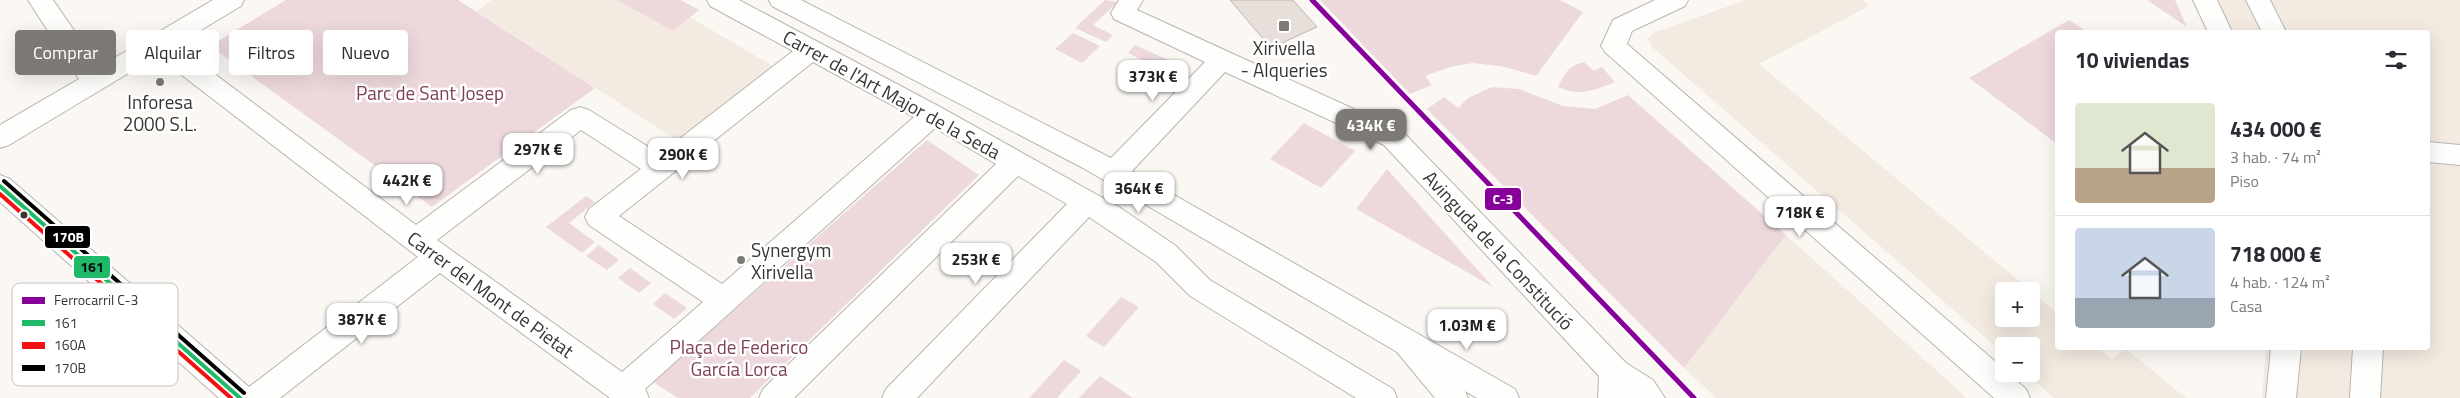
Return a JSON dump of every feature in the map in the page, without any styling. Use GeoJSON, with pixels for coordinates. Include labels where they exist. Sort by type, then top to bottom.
{"type":"FeatureCollection","features":[{"type":"Feature","properties":{"kind":"street"},"geometry":{"type":"LineString","coordinates":[[40,0],[95,82]]}},
{"type":"Feature","properties":{"kind":"street"},"geometry":{"type":"LineString","coordinates":[[182,30],[232,0]]}},
{"type":"Feature","properties":{"kind":"street","name":"Carrer de l'Art Major de la Seda"},"geometry":{"type":"LineString","coordinates":[[719,0],[933,115],[1087,202],[1166,254],[1200,288],[1382,398]]}},
{"type":"Feature","properties":{"kind":"street","name":"Avinguda de la Constitució"},"geometry":{"type":"LineString","coordinates":[[1131,0],[1122,13],[1393,138],[1614,385],[1642,390],[1650,398]]}},
{"type":"Feature","properties":{"kind":"street"},"geometry":{"type":"LineString","coordinates":[[1676,0],[1622,26],[1614,46],[2015,398]]}},
{"type":"Feature","properties":{"kind":"street"},"geometry":{"type":"LineString","coordinates":[[2205,0],[2219,30]]}},
{"type":"Feature","properties":{"kind":"street"},"geometry":{"type":"LineString","coordinates":[[2258,0],[2273,30]]}},
{"type":"Feature","properties":{"kind":"street"},"geometry":{"type":"LineString","coordinates":[[761,22],[785,1]]}},
{"type":"Feature","properties":{"kind":"street","name":"Carrer de l'Art Major de la Seda"},"geometry":{"type":"LineString","coordinates":[[785,1],[1115,173],[1504,398]]}},
{"type":"Feature","properties":{"kind":"street"},"geometry":{"type":"LineString","coordinates":[[723,300],[598,217],[662,170],[811,50]]}},
{"type":"Feature","properties":{"kind":"street"},"geometry":{"type":"LineString","coordinates":[[897,398],[1222,60]]}},
{"type":"Feature","properties":{"kind":"street"},"geometry":{"type":"LineString","coordinates":[[0,138],[126,63]]}},
{"type":"Feature","properties":{"kind":"street","name":"Carrer del Mont de Pietat"},"geometry":{"type":"LineString","coordinates":[[199,75],[416,240],[629,394]]}},
{"type":"Feature","properties":{"kind":"street"},"geometry":{"type":"LineString","coordinates":[[629,394],[723,300],[933,115]]}},
{"type":"Feature","properties":{"kind":"street"},"geometry":{"type":"LineString","coordinates":[[416,240],[580,117],[662,170]]}},
{"type":"Feature","properties":{"kind":"street"},"geometry":{"type":"LineString","coordinates":[[2430,152],[2460,155]]}},
{"type":"Feature","properties":{"kind":"street"},"geometry":{"type":"LineString","coordinates":[[774,398],[1015,162]]}},
{"type":"Feature","properties":{"kind":"street"},"geometry":{"type":"LineString","coordinates":[[1087,202],[1115,173]]}},
{"type":"Feature","properties":{"kind":"street"},"geometry":{"type":"LineString","coordinates":[[0,186],[110,283]]}},
{"type":"Feature","properties":{"kind":"street"},"geometry":{"type":"LineString","coordinates":[[257,398],[439,257]]}},
{"type":"Feature","properties":{"kind":"street"},"geometry":{"type":"LineString","coordinates":[[178,343],[240,398]]}},
{"type":"Feature","properties":{"kind":"street","name":"Carrer de l'Art Major de la Seda"},"geometry":{"type":"LineString","coordinates":[[1408,343],[1453,398]]}},
{"type":"Feature","properties":{"kind":"street"},"geometry":{"type":"LineString","coordinates":[[2281,398],[2286,350]]}},
{"type":"Feature","properties":{"kind":"street"},"geometry":{"type":"LineString","coordinates":[[2365,398],[2368,350]]}},
{"type":"Feature","properties":{"kind":"shaded area"},"geometry":{"type":"Polygon","coordinates":[[[492,0],[617,0],[673,31],[690,17],[774,67],[678,141],[476,11],[492,0]]]}},
{"type":"Feature","properties":{"kind":"shaded area"},"geometry":{"type":"Polygon","coordinates":[[[1746,0],[1863,0],[1869,6],[1759,64],[2020,282],[1995,282],[1995,327],[2040,327],[2040,299],[2055,311],[2055,350],[2101,350],[2112,359],[2123,350],[2127,350],[2186,398],[2054,398],[2036,382],[2040,382],[2040,337],[1995,337],[1995,346],[1652,47],[1648,39],[1653,33],[1746,0]]]}},
{"type":"Feature","properties":{"kind":"shaded area"},"geometry":{"type":"Polygon","coordinates":[[[2196,0],[2460,0],[2460,398],[2262,398],[2266,350],[2430,350],[2430,30],[2208,30],[2196,0]]]}},
{"type":"Feature","properties":{"kind":"shaded area"},"geometry":{"type":"Polygon","coordinates":[[[1786,235],[1967,398],[1716,398],[1684,368],[1786,235]]]}},
{"type":"Feature","properties":{"kind":"green space","name":"Parc de Sant Josep"},"geometry":{"type":"Polygon","coordinates":[[[286,0],[458,0],[595,88],[432,207],[250,75],[313,75],[313,30],[236,30],[286,0]]]}},
{"type":"Feature","properties":{"kind":"green space"},"geometry":{"type":"Polygon","coordinates":[[[617,0],[681,0],[699,10],[673,31],[617,0]]]}},
{"type":"Feature","properties":{"kind":"green space"},"geometry":{"type":"Polygon","coordinates":[[[1105,0],[1118,2],[1093,25],[1113,35],[1106,42],[1075,28],[1105,0]]]}},
{"type":"Feature","properties":{"kind":"green space"},"geometry":{"type":"Polygon","coordinates":[[[1320,0],[1560,0],[1583,12],[1536,76],[1505,67],[1473,63],[1450,67],[1425,76],[1432,85],[1410,94],[1320,0]]]}},
{"type":"Feature","properties":{"kind":"green space"},"geometry":{"type":"Polygon","coordinates":[[[2147,0],[2175,0],[2187,27],[2147,0]]]}},
{"type":"Feature","properties":{"kind":"green space"},"geometry":{"type":"Polygon","coordinates":[[[2069,20],[2084,30],[2055,30],[2055,142],[1969,78],[2069,20]]]}},
{"type":"Feature","properties":{"kind":"green space"},"geometry":{"type":"Polygon","coordinates":[[[1073,33],[1100,46],[1082,63],[1055,49],[1073,33]]]}},
{"type":"Feature","properties":{"kind":"green space","name":"Parc de Sant Josep"},"geometry":{"type":"Polygon","coordinates":[[[229,34],[229,60],[219,53],[219,41],[229,34]]]}},
{"type":"Feature","properties":{"kind":"green space"},"geometry":{"type":"Polygon","coordinates":[[[1135,45],[1177,64],[1169,73],[1128,53],[1135,45]]]}},
{"type":"Feature","properties":{"kind":"green space"},"geometry":{"type":"Polygon","coordinates":[[[1584,62],[1594,71],[1602,67],[1615,82],[1593,90],[1580,92],[1573,92],[1558,87],[1562,78],[1574,65],[1584,62]]]}},
{"type":"Feature","properties":{"kind":"green space"},"geometry":{"type":"Polygon","coordinates":[[[1492,87],[1519,89],[1563,106],[1595,109],[1628,95],[1786,235],[1684,368],[1427,109],[1444,97],[1458,108],[1468,98],[1492,87]]]}},
{"type":"Feature","properties":{"kind":"green space"},"geometry":{"type":"Polygon","coordinates":[[[1304,123],[1355,151],[1321,188],[1270,159],[1304,123]]]}},
{"type":"Feature","properties":{"kind":"green space","name":"Plaça de Federico García Lorca"},"geometry":{"type":"Polygon","coordinates":[[[927,140],[979,175],[750,398],[678,398],[653,382],[927,140]]]}},
{"type":"Feature","properties":{"kind":"green space"},"geometry":{"type":"Polygon","coordinates":[[[1387,169],[1493,287],[1356,209],[1387,169]]]}},
{"type":"Feature","properties":{"kind":"green space"},"geometry":{"type":"Polygon","coordinates":[[[586,196],[595,202],[569,223],[595,242],[582,253],[546,227],[586,196]]]}},
{"type":"Feature","properties":{"kind":"green space"},"geometry":{"type":"Polygon","coordinates":[[[599,245],[619,260],[607,270],[586,256],[599,245]]]}},
{"type":"Feature","properties":{"kind":"green space"},"geometry":{"type":"Polygon","coordinates":[[[630,268],[651,283],[639,293],[618,278],[630,268]]]}},
{"type":"Feature","properties":{"kind":"green space"},"geometry":{"type":"Polygon","coordinates":[[[665,293],[687,308],[674,319],[653,304],[665,293]]]}},
{"type":"Feature","properties":{"kind":"green space"},"geometry":{"type":"Polygon","coordinates":[[[1121,297],[1139,307],[1104,347],[1086,336],[1121,297]]]}},
{"type":"Feature","properties":{"kind":"green space"},"geometry":{"type":"Polygon","coordinates":[[[1064,360],[1081,371],[1057,398],[1029,398],[1064,360]]]}},
{"type":"Feature","properties":{"kind":"green space"},"geometry":{"type":"Polygon","coordinates":[[[1100,376],[1133,398],[1079,398],[1100,376]]]}},
{"type":"Feature","properties":{"kind":"building","name":"Xirivella - Alqueries"},"geometry":{"type":"Polygon","coordinates":[[[1230,0],[1293,0],[1317,27],[1271,48],[1230,0]]]}},
{"type":"Feature","properties":{"kind":"rail line","name":"C-3"},"geometry":{"type":"LineString","coordinates":[[1312,0],[1694,398]]}},
{"type":"Feature","properties":{"kind":"transit line","name":"170B"},"geometry":{"type":"LineString","coordinates":[[4,181],[119,283]]}},
{"type":"Feature","properties":{"kind":"transit line","name":"161"},"geometry":{"type":"LineString","coordinates":[[0,186],[110,283]]}},
{"type":"Feature","properties":{"kind":"transit line","name":"160A"},"geometry":{"type":"LineString","coordinates":[[0,194],[101,283]]}},
{"type":"Feature","properties":{"kind":"transit line","name":"170B"},"geometry":{"type":"LineString","coordinates":[[178,335],[244,393]]}},
{"type":"Feature","properties":{"kind":"transit line","name":"161"},"geometry":{"type":"LineString","coordinates":[[178,343],[240,398]]}},
{"type":"Feature","properties":{"kind":"transit line","name":"160A"},"geometry":{"type":"LineString","coordinates":[[178,351],[231,398]]}},
{"type":"Feature","properties":{"kind":"place","name":"Xirivella - Alqueries"},"geometry":{"type":"Point","coordinates":[1284,26]}},
{"type":"Feature","properties":{"kind":"place","name":"Inforesa 2000 S.L."},"geometry":{"type":"Point","coordinates":[160,82]}},
{"type":"Feature","properties":{"kind":"place","name":"Synergym Xirivella"},"geometry":{"type":"Point","coordinates":[741,260]}}]}
